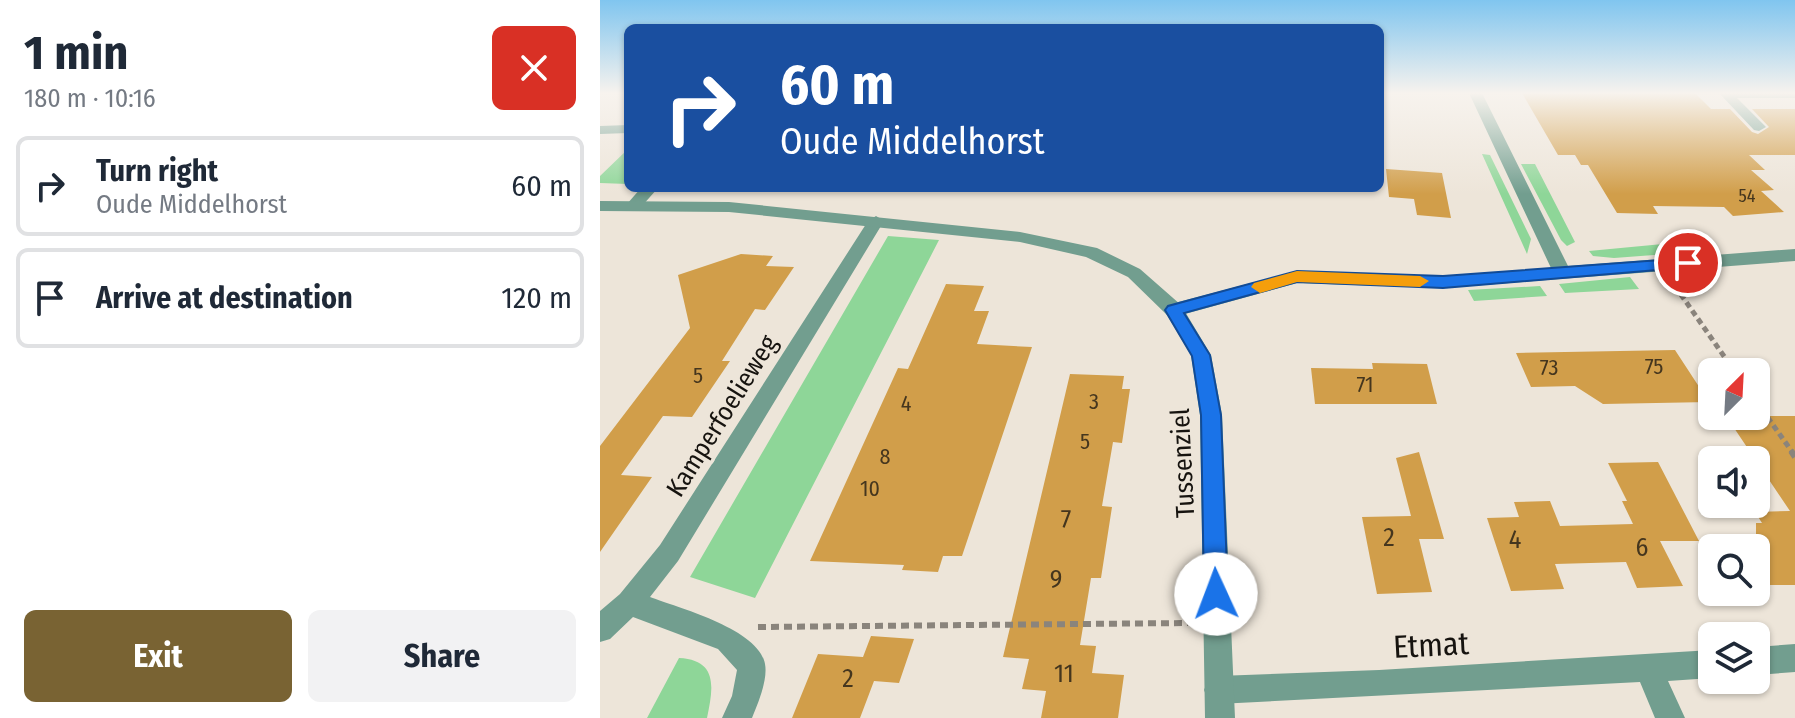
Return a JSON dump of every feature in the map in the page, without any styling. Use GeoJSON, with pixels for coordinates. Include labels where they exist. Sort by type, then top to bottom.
{"type":"FeatureCollection","features":[{"type":"Feature","properties":{"kind":"street"},"geometry":{"type":"LineString","coordinates":[[1491,127],[1563,274]]}},
{"type":"Feature","properties":{"kind":"street"},"geometry":{"type":"LineString","coordinates":[[600,130],[624,129]]}},
{"type":"Feature","properties":{"kind":"street"},"geometry":{"type":"LineString","coordinates":[[635,204],[646,192]]}},
{"type":"Feature","properties":{"kind":"street","name":"Tussenziel"},"geometry":{"type":"LineString","coordinates":[[600,206],[729,207],[1020,237],[1091,252],[1134,273],[1174,310],[1201,355],[1211,415],[1219,704]]}},
{"type":"Feature","properties":{"kind":"street","name":"Kamperfoelieweg"},"geometry":{"type":"LineString","coordinates":[[600,629],[629,603],[669,553],[876,221]]}},
{"type":"Feature","properties":{"kind":"street"},"geometry":{"type":"LineString","coordinates":[[1174,310],[1297,277],[1443,282],[1795,255]]}},
{"type":"Feature","properties":{"kind":"street"},"geometry":{"type":"LineString","coordinates":[[629,603],[727,639],[752,665],[746,698],[737,718]]}},
{"type":"Feature","properties":{"kind":"street"},"geometry":{"type":"LineString","coordinates":[[1770,660],[1795,658]]}},
{"type":"Feature","properties":{"kind":"street","name":"Etmat"},"geometry":{"type":"LineString","coordinates":[[1219,704],[1698,665]]}},
{"type":"Feature","properties":{"kind":"street"},"geometry":{"type":"LineString","coordinates":[[1648,668],[1670,718]]}},
{"type":"Feature","properties":{"kind":"path"},"geometry":{"type":"LineString","coordinates":[[1661,265],[1725,358]]}},
{"type":"Feature","properties":{"kind":"path"},"geometry":{"type":"LineString","coordinates":[[1770,421],[1795,457]]}},
{"type":"Feature","properties":{"kind":"path"},"geometry":{"type":"LineString","coordinates":[[696,628],[1217,624]]}},
{"type":"Feature","properties":{"kind":"green space"},"geometry":{"type":"Polygon","coordinates":[[[624,153],[624,184],[600,183],[600,176],[624,153]]]}},
{"type":"Feature","properties":{"kind":"green space"},"geometry":{"type":"Polygon","coordinates":[[[1482,154],[1490,155],[1531,239],[1527,254],[1482,154]]]}},
{"type":"Feature","properties":{"kind":"green space"},"geometry":{"type":"Polygon","coordinates":[[[1521,164],[1535,164],[1575,242],[1567,246],[1561,240],[1521,164]]]}},
{"type":"Feature","properties":{"kind":"green space"},"geometry":{"type":"Polygon","coordinates":[[[888,236],[939,240],[755,598],[690,577],[888,236]]]}},
{"type":"Feature","properties":{"kind":"green space"},"geometry":{"type":"Polygon","coordinates":[[[1684,242],[1694,252],[1614,258],[1593,256],[1589,251],[1684,242]]]}},
{"type":"Feature","properties":{"kind":"green space"},"geometry":{"type":"Polygon","coordinates":[[[1630,277],[1639,289],[1565,293],[1559,284],[1630,277]]]}},
{"type":"Feature","properties":{"kind":"green space"},"geometry":{"type":"Polygon","coordinates":[[[1540,286],[1547,296],[1474,301],[1468,290],[1540,286]]]}},
{"type":"Feature","properties":{"kind":"green space"},"geometry":{"type":"Polygon","coordinates":[[[679,658],[692,660],[707,670],[711,697],[707,718],[647,718],[679,658]]]}},
{"type":"Feature","properties":{"kind":"building"},"geometry":{"type":"Polygon","coordinates":[[[1541,127],[1747,127],[1758,134],[1769,127],[1795,127],[1795,155],[1749,155],[1765,170],[1751,170],[1774,190],[1761,191],[1784,212],[1733,216],[1724,207],[1653,206],[1658,214],[1617,213],[1588,165],[1581,165],[1575,155],[1558,155],[1541,127]]]}},
{"type":"Feature","properties":{"kind":"building"},"geometry":{"type":"Polygon","coordinates":[[[1386,169],[1442,173],[1451,218],[1417,215],[1414,199],[1389,197],[1386,169]]]}},
{"type":"Feature","properties":{"kind":"building"},"geometry":{"type":"Polygon","coordinates":[[[741,254],[773,256],[766,266],[794,267],[765,310],[755,309],[722,361],[730,361],[692,417],[663,416],[621,475],[652,477],[600,552],[600,446],[690,328],[678,275],[741,254]]]}},
{"type":"Feature","properties":{"kind":"building"},"geometry":{"type":"Polygon","coordinates":[[[946,284],[984,286],[974,311],[989,311],[977,344],[1032,347],[962,556],[943,556],[938,572],[902,570],[904,565],[810,561],[898,368],[908,369],[946,284]]]}},
{"type":"Feature","properties":{"kind":"building"},"geometry":{"type":"Polygon","coordinates":[[[1675,350],[1698,385],[1698,402],[1603,404],[1575,386],[1531,387],[1516,353],[1675,350]]]}},
{"type":"Feature","properties":{"kind":"building"},"geometry":{"type":"Polygon","coordinates":[[[1372,363],[1427,364],[1437,404],[1315,404],[1311,368],[1373,369],[1372,363]]]}},
{"type":"Feature","properties":{"kind":"building"},"geometry":{"type":"Polygon","coordinates":[[[1070,374],[1124,376],[1122,389],[1130,389],[1122,443],[1113,442],[1102,506],[1112,507],[1101,578],[1091,578],[1080,645],[1096,646],[1092,673],[1124,675],[1118,718],[1041,718],[1046,691],[1022,689],[1029,659],[1003,657],[1070,374]]]}},
{"type":"Feature","properties":{"kind":"building"},"geometry":{"type":"Polygon","coordinates":[[[1770,416],[1795,416],[1795,585],[1770,585],[1770,534],[1756,534],[1756,523],[1762,523],[1759,518],[1770,518],[1770,512],[1790,511],[1770,481],[1770,446],[1746,446],[1735,430],[1770,430],[1770,416]]]}},
{"type":"Feature","properties":{"kind":"building"},"geometry":{"type":"Polygon","coordinates":[[[1419,452],[1444,539],[1419,539],[1432,592],[1377,594],[1362,517],[1411,516],[1396,458],[1419,452]]]}},
{"type":"Feature","properties":{"kind":"building"},"geometry":{"type":"Polygon","coordinates":[[[1658,462],[1698,539],[1660,541],[1683,586],[1637,588],[1626,562],[1555,564],[1564,589],[1511,591],[1487,518],[1519,517],[1514,502],[1550,501],[1560,526],[1633,524],[1622,501],[1627,501],[1608,463],[1658,462]]]}},
{"type":"Feature","properties":{"kind":"building"},"geometry":{"type":"Polygon","coordinates":[[[871,636],[914,639],[899,683],[874,681],[860,718],[792,718],[818,654],[863,657],[871,636]]]}},
{"type":"Feature","properties":{"kind":"slow traffic"},"geometry":{"type":"LineString","coordinates":[[1260,287],[1297,277],[1420,281]]}},
{"type":"Feature","properties":{"kind":"route"},"geometry":{"type":"LineString","coordinates":[[1216,594],[1211,415],[1201,355],[1174,310],[1297,277],[1443,282],[1688,263]]}}]}
